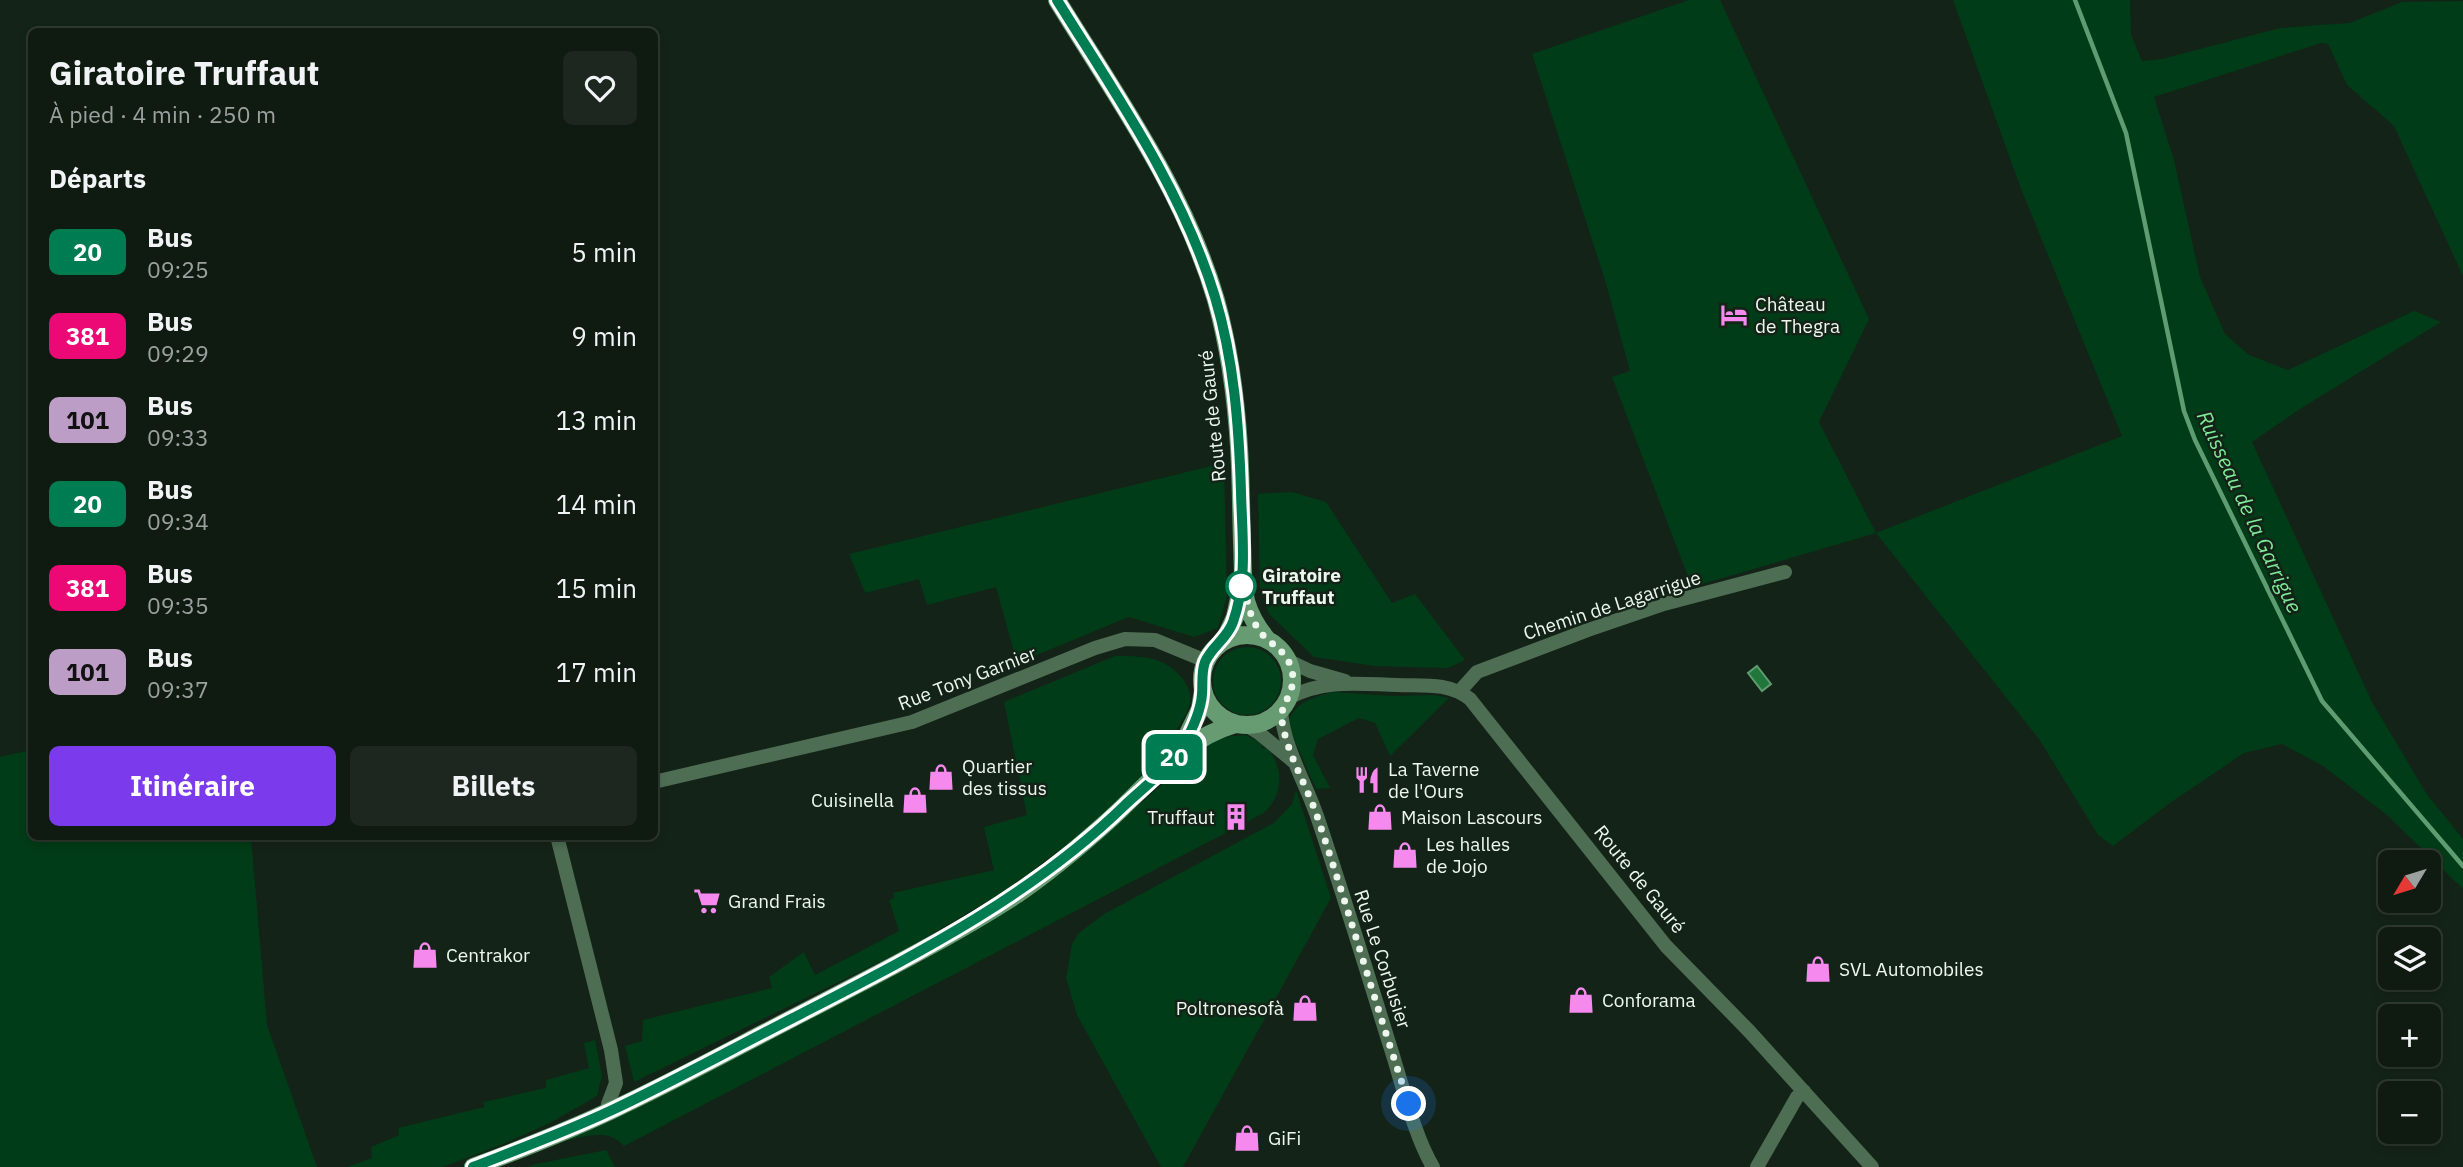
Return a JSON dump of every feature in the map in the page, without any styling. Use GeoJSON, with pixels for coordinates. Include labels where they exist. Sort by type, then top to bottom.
{"type":"FeatureCollection","features":[{"type":"Feature","properties":{"kind":"street","name":"Route de Gauré"},"geometry":{"type":"LineString","coordinates":[[1057,0],[1165,177],[1209,278],[1226,343],[1235,400],[1243,575],[1247,602],[1256,626],[1266,638]]}},
{"type":"Feature","properties":{"kind":"street","name":"Chemin de Lagarrigue"},"geometry":{"type":"LineString","coordinates":[[1460,691],[1477,672],[1588,630],[1664,604],[1785,572]]}},
{"type":"Feature","properties":{"kind":"street","name":"Route de Gauré"},"geometry":{"type":"LineString","coordinates":[[1224,641],[1235,617],[1243,575]]}},
{"type":"Feature","properties":{"kind":"street"},"geometry":{"type":"LineString","coordinates":[[1180,750],[1200,709],[1206,661],[1224,641],[1244,634],[1266,638],[1283,652],[1292,673],[1285,704]]}},
{"type":"Feature","properties":{"kind":"street","name":"Rue Tony Garnier"},"geometry":{"type":"LineString","coordinates":[[658,781],[912,722],[1095,648],[1125,639],[1155,640],[1206,661]]}},
{"type":"Feature","properties":{"kind":"street"},"geometry":{"type":"LineString","coordinates":[[1289,661],[1310,671],[1350,682]]}},
{"type":"Feature","properties":{"kind":"street"},"geometry":{"type":"LineString","coordinates":[[472,1167],[609,1112],[901,962],[980,918],[1065,859],[1180,750],[1209,732],[1265,722],[1285,704],[1312,687],[1350,682],[1443,685],[1460,691]]}},
{"type":"Feature","properties":{"kind":"street"},"geometry":{"type":"LineString","coordinates":[[1203,690],[1214,711],[1240,725]]}},
{"type":"Feature","properties":{"kind":"street","name":"Route de Gauré"},"geometry":{"type":"LineString","coordinates":[[1460,691],[1485,715],[1666,946],[1872,1167]]}},
{"type":"Feature","properties":{"kind":"street","name":"Rue Le Corbusier"},"geometry":{"type":"LineString","coordinates":[[1285,704],[1282,721],[1294,762],[1317,815],[1400,1076],[1433,1167]]}},
{"type":"Feature","properties":{"kind":"street","name":"Rue Le Corbusier"},"geometry":{"type":"LineString","coordinates":[[1240,725],[1259,733],[1294,762]]}},
{"type":"Feature","properties":{"kind":"street"},"geometry":{"type":"LineString","coordinates":[[558,840],[615,1071],[614,1093],[608,1104],[609,1112]]}},
{"type":"Feature","properties":{"kind":"street"},"geometry":{"type":"LineString","coordinates":[[1757,1167],[1797,1097],[1804,1091]]}},
{"type":"Feature","properties":{"kind":"shaded area"},"geometry":{"type":"Polygon","coordinates":[[[1689,0],[1720,0],[1869,319],[1819,422],[1876,533],[1692,587],[1612,377],[1630,371],[1605,280],[1532,54],[1689,0]]]}},
{"type":"Feature","properties":{"kind":"shaded area"},"geometry":{"type":"Polygon","coordinates":[[[1953,0],[2130,0],[2131,34],[2142,61],[2162,59],[2280,28],[2350,23],[2402,2],[2463,1],[2463,276],[2394,126],[2347,85],[2328,44],[2321,43],[2154,97],[2174,160],[2200,277],[2225,334],[2249,355],[2288,370],[2414,311],[2441,322],[2300,409],[2252,442],[2372,702],[2426,793],[2463,839],[2463,889],[2441,868],[2441,850],[2423,850],[2387,815],[2323,766],[2282,744],[2244,753],[2113,846],[2098,835],[2039,739],[1876,533],[2122,436],[2021,189],[1953,0]]]}},
{"type":"Feature","properties":{"kind":"shaded area"},"geometry":{"type":"Polygon","coordinates":[[[1224,463],[1227,596],[1218,628],[1194,637],[1129,617],[1017,663],[996,587],[927,605],[919,579],[865,593],[849,554],[1224,463]]]}},
{"type":"Feature","properties":{"kind":"shaded area"},"geometry":{"type":"Polygon","coordinates":[[[1292,492],[1326,502],[1392,603],[1415,594],[1465,660],[1448,668],[1375,666],[1314,657],[1269,614],[1260,587],[1258,494],[1292,492]]]}},
{"type":"Feature","properties":{"kind":"shaded area"},"geometry":{"type":"Polygon","coordinates":[[[1247,647],[1260,650],[1271,657],[1278,668],[1281,681],[1278,694],[1271,705],[1260,712],[1247,715],[1234,712],[1223,705],[1216,694],[1213,681],[1216,668],[1223,657],[1234,650],[1247,647]]]}},
{"type":"Feature","properties":{"kind":"shaded area"},"geometry":{"type":"Polygon","coordinates":[[[1115,656],[1143,657],[1165,664],[1177,672],[1186,683],[1190,703],[1172,737],[1173,741],[1142,777],[1086,830],[1007,890],[906,949],[634,1082],[625,1046],[642,1041],[643,1020],[772,988],[769,977],[804,952],[815,975],[899,931],[889,900],[894,898],[893,893],[994,870],[984,827],[1027,815],[1004,702],[1115,656]]]}},
{"type":"Feature","properties":{"kind":"shaded area"},"geometry":{"type":"Polygon","coordinates":[[[1757,666],[1771,684],[1762,691],[1748,673],[1757,666]]]}},
{"type":"Feature","properties":{"kind":"shaded area"},"geometry":{"type":"Polygon","coordinates":[[[1333,692],[1393,696],[1433,695],[1449,698],[1390,756],[1375,723],[1359,718],[1318,739],[1313,755],[1330,788],[1316,789],[1288,725],[1294,711],[1304,702],[1333,692]]]}},
{"type":"Feature","properties":{"kind":"shaded area"},"geometry":{"type":"Polygon","coordinates":[[[1245,735],[1264,744],[1261,747],[1264,749],[1267,747],[1279,772],[1278,789],[1264,813],[624,1146],[603,1135],[564,1141],[630,1111],[922,961],[1024,901],[1069,866],[1215,738],[1245,735]]]}},
{"type":"Feature","properties":{"kind":"shaded area"},"geometry":{"type":"Polygon","coordinates":[[[28,751],[28,840],[251,840],[267,1025],[317,1167],[0,1167],[0,757],[28,751]]]}},
{"type":"Feature","properties":{"kind":"shaded area"},"geometry":{"type":"Polygon","coordinates":[[[1296,790],[1331,898],[1183,1167],[1161,1167],[1077,1015],[1066,978],[1072,944],[1079,933],[1104,914],[1274,823],[1292,804],[1296,790]]]}},
{"type":"Feature","properties":{"kind":"shaded area"},"geometry":{"type":"Polygon","coordinates":[[[595,1040],[602,1076],[597,1096],[550,1123],[443,1167],[347,1167],[372,1158],[371,1147],[399,1135],[398,1128],[484,1107],[484,1102],[546,1088],[546,1080],[589,1068],[584,1043],[595,1040]]]}},
{"type":"Feature","properties":{"kind":"shaded area"},"geometry":{"type":"Polygon","coordinates":[[[606,1150],[615,1167],[527,1167],[536,1164],[606,1150]]]}},
{"type":"Feature","properties":{"kind":"waterway","name":"Ruisseau de la Garrigue"},"geometry":{"type":"LineString","coordinates":[[2075,0],[2126,133],[2184,411],[2195,440],[2322,701],[2463,866]]}},
{"type":"Feature","properties":{"kind":"bus line","name":"20"},"geometry":{"type":"LineString","coordinates":[[473,1167],[609,1112],[970,924],[1065,859],[1180,750],[1200,709],[1206,661],[1224,641],[1235,617],[1243,575],[1239,447],[1226,343],[1216,300],[1177,200],[1057,0]]}},
{"type":"Feature","properties":{"kind":"place","name":"Château de Thegra"},"geometry":{"type":"Point","coordinates":[1734,315]}},
{"type":"Feature","properties":{"kind":"place","name":"Giratoire Truffaut"},"geometry":{"type":"Point","coordinates":[1241,586]}},
{"type":"Feature","properties":{"kind":"place","name":"Quartier des tissus"},"geometry":{"type":"Point","coordinates":[941,777]}},
{"type":"Feature","properties":{"kind":"place","name":"La Taverne de l'Ours"},"geometry":{"type":"Point","coordinates":[1367,780]}},
{"type":"Feature","properties":{"kind":"place","name":"Cuisinella"},"geometry":{"type":"Point","coordinates":[915,800]}},
{"type":"Feature","properties":{"kind":"place","name":"Truffaut"},"geometry":{"type":"Point","coordinates":[1236,817]}},
{"type":"Feature","properties":{"kind":"place","name":"Maison Lascours"},"geometry":{"type":"Point","coordinates":[1380,817]}},
{"type":"Feature","properties":{"kind":"place","name":"Les halles de Jojo"},"geometry":{"type":"Point","coordinates":[1405,855]}},
{"type":"Feature","properties":{"kind":"place","name":"Grand Frais"},"geometry":{"type":"Point","coordinates":[707,901]}},
{"type":"Feature","properties":{"kind":"place","name":"Centrakor"},"geometry":{"type":"Point","coordinates":[425,955]}},
{"type":"Feature","properties":{"kind":"place","name":"SVL Automobiles"},"geometry":{"type":"Point","coordinates":[1818,969]}},
{"type":"Feature","properties":{"kind":"place","name":"Conforama"},"geometry":{"type":"Point","coordinates":[1581,1000]}},
{"type":"Feature","properties":{"kind":"place","name":"Poltronesofà"},"geometry":{"type":"Point","coordinates":[1305,1008]}},
{"type":"Feature","properties":{"kind":"place","name":"GiFi"},"geometry":{"type":"Point","coordinates":[1247,1138]}},
{"type":"Feature","properties":{"kind":"route"},"geometry":{"type":"LineString","coordinates":[[1241,586],[1243,575],[1247,602],[1256,626],[1289,661],[1293,685],[1290,697],[1281,710],[1282,721],[1294,762],[1317,815],[1409,1104]]}}]}
